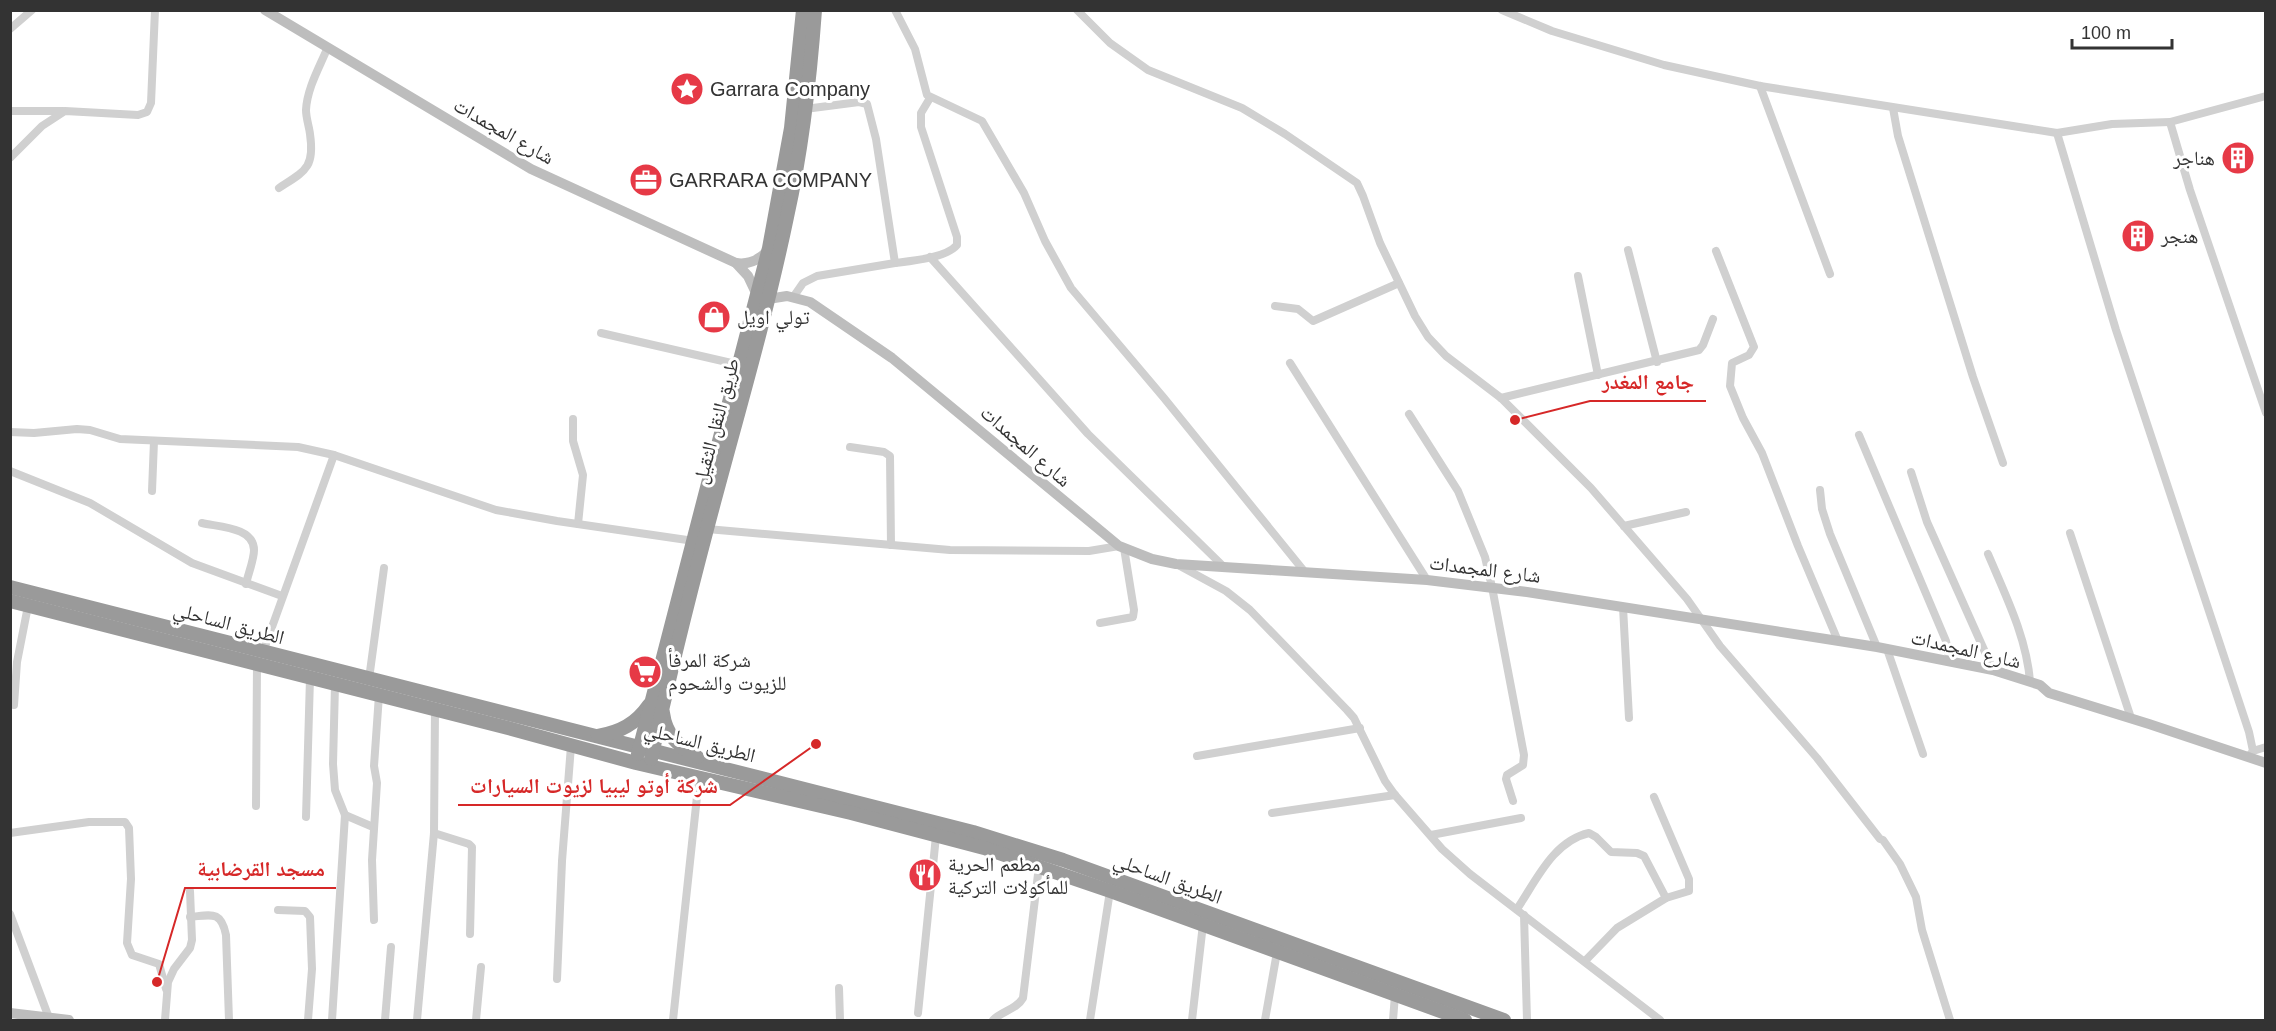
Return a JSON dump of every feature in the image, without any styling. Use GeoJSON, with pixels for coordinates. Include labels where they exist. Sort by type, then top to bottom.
{"type":"FeatureCollection","features":[{"type":"Feature","properties":{"kind":"highway","name":"طريق النقل الثقيل"},"geometry":{"type":"LineString","coordinates":[[643,765],[658,702],[748,380],[791,128],[803,10]]}},
{"type":"Feature","properties":{"kind":"highway","name":"طريق النقل الثقيل"},"geometry":{"type":"LineString","coordinates":[[658,702],[694,541],[740,365],[788,217],[805,109],[815,10]]}},
{"type":"Feature","properties":{"kind":"highway","name":"الطريق الساحلي"},"geometry":{"type":"LineString","coordinates":[[10,586],[260,658],[310,678],[335,685],[643,765],[984,848],[1110,891],[1203,918],[1504,1020]]}},
{"type":"Feature","properties":{"kind":"highway","name":"الطريق الساحلي"},"geometry":{"type":"LineString","coordinates":[[10,601],[260,658],[369,679],[894,810],[1017,844],[1203,918],[1277,952],[1466,1020]]}},
{"type":"Feature","properties":{"kind":"highway"},"geometry":{"type":"LineString","coordinates":[[596,736],[628,726],[658,702],[672,738],[706,763]]}},
{"type":"Feature","properties":{"kind":"main road","name":"شارع المجمدات"},"geometry":{"type":"LineString","coordinates":[[265,10],[531,169],[736,263]]}},
{"type":"Feature","properties":{"kind":"main road"},"geometry":{"type":"LineString","coordinates":[[736,263],[753,262],[764,255],[769,248]]}},
{"type":"Feature","properties":{"kind":"main road"},"geometry":{"type":"LineString","coordinates":[[736,263],[763,298],[794,296]]}},
{"type":"Feature","properties":{"kind":"main road","name":"شارع المجمدات"},"geometry":{"type":"LineString","coordinates":[[794,296],[818,306],[892,358],[1121,547],[1152,559],[1176,564],[1427,580],[1492,587],[1882,648],[1992,670],[2040,685],[2049,693],[2251,754],[2265,763]]}},
{"type":"Feature","properties":{"kind":"main road"},"geometry":{"type":"LineString","coordinates":[[10,1013],[69,1020]]}},
{"type":"Feature","properties":{"kind":"street"},"geometry":{"type":"LineString","coordinates":[[10,29],[32,10]]}},
{"type":"Feature","properties":{"kind":"street"},"geometry":{"type":"LineString","coordinates":[[10,111],[138,115],[147,112],[151,103],[155,10]]}},
{"type":"Feature","properties":{"kind":"street"},"geometry":{"type":"LineString","coordinates":[[895,10],[915,49],[924,90],[930,98],[982,121],[1024,192],[1045,241],[1071,288],[1171,407],[1304,572]]}},
{"type":"Feature","properties":{"kind":"street"},"geometry":{"type":"LineString","coordinates":[[1077,10],[1110,43],[1148,69],[1242,108],[1351,178],[1361,189],[1380,243],[1399,283],[1421,328],[1437,348],[1501,398],[1556,452],[1624,526],[1687,598],[1720,646],[1818,758],[1883,840],[1900,864],[1916,897],[1922,930],[1950,1020]]}},
{"type":"Feature","properties":{"kind":"street"},"geometry":{"type":"LineString","coordinates":[[1502,10],[1552,31],[1648,61],[1760,86],[2056,133],[2112,124],[2170,122],[2265,96]]}},
{"type":"Feature","properties":{"kind":"street"},"geometry":{"type":"LineString","coordinates":[[279,188],[301,174],[310,163],[311,140],[306,110],[313,80],[327,49]]}},
{"type":"Feature","properties":{"kind":"street"},"geometry":{"type":"LineString","coordinates":[[1760,86],[1830,274]]}},
{"type":"Feature","properties":{"kind":"street"},"geometry":{"type":"LineString","coordinates":[[794,296],[803,284],[817,276],[930,257],[953,249],[957,241],[921,127],[921,113],[930,98]]}},
{"type":"Feature","properties":{"kind":"street"},"geometry":{"type":"LineString","coordinates":[[805,109],[859,102],[867,104],[878,150],[895,263]]}},
{"type":"Feature","properties":{"kind":"street"},"geometry":{"type":"LineString","coordinates":[[1893,108],[1901,146],[1973,377],[2003,463]]}},
{"type":"Feature","properties":{"kind":"street"},"geometry":{"type":"LineString","coordinates":[[10,158],[42,126],[65,111]]}},
{"type":"Feature","properties":{"kind":"street"},"geometry":{"type":"LineString","coordinates":[[2170,122],[2265,413]]}},
{"type":"Feature","properties":{"kind":"street"},"geometry":{"type":"LineString","coordinates":[[2056,133],[2251,754],[2265,747]]}},
{"type":"Feature","properties":{"kind":"street"},"geometry":{"type":"LineString","coordinates":[[1628,250],[1657,362]]}},
{"type":"Feature","properties":{"kind":"street"},"geometry":{"type":"LineString","coordinates":[[1716,251],[1754,347],[1749,355],[1736,359],[1732,363],[1730,386],[1743,418],[1762,453],[1801,555],[1838,642]]}},
{"type":"Feature","properties":{"kind":"street"},"geometry":{"type":"LineString","coordinates":[[930,257],[1088,434],[1223,566]]}},
{"type":"Feature","properties":{"kind":"street"},"geometry":{"type":"LineString","coordinates":[[1578,276],[1598,375]]}},
{"type":"Feature","properties":{"kind":"street"},"geometry":{"type":"LineString","coordinates":[[1275,306],[1298,309],[1313,321],[1399,283]]}},
{"type":"Feature","properties":{"kind":"street"},"geometry":{"type":"LineString","coordinates":[[1501,398],[1699,350],[1713,319]]}},
{"type":"Feature","properties":{"kind":"street"},"geometry":{"type":"LineString","coordinates":[[601,333],[740,365]]}},
{"type":"Feature","properties":{"kind":"street"},"geometry":{"type":"LineString","coordinates":[[1290,363],[1427,580]]}},
{"type":"Feature","properties":{"kind":"street"},"geometry":{"type":"LineString","coordinates":[[1409,414],[1458,490],[1485,557],[1524,755],[1523,765],[1507,775],[1506,779],[1513,801]]}},
{"type":"Feature","properties":{"kind":"street"},"geometry":{"type":"LineString","coordinates":[[573,419],[573,441],[583,475],[578,524]]}},
{"type":"Feature","properties":{"kind":"street"},"geometry":{"type":"LineString","coordinates":[[10,432],[34,433],[77,429],[90,430],[120,439],[298,447],[334,455],[496,510],[694,541]]}},
{"type":"Feature","properties":{"kind":"street"},"geometry":{"type":"LineString","coordinates":[[1859,435],[1946,641],[1950,662]]}},
{"type":"Feature","properties":{"kind":"street"},"geometry":{"type":"LineString","coordinates":[[152,491],[154,441]]}},
{"type":"Feature","properties":{"kind":"street"},"geometry":{"type":"LineString","coordinates":[[850,447],[884,452],[890,456],[891,545]]}},
{"type":"Feature","properties":{"kind":"street"},"geometry":{"type":"LineString","coordinates":[[256,806],[260,658],[334,455]]}},
{"type":"Feature","properties":{"kind":"street"},"geometry":{"type":"LineString","coordinates":[[10,471],[99,508],[192,563],[282,596]]}},
{"type":"Feature","properties":{"kind":"street"},"geometry":{"type":"LineString","coordinates":[[1911,472],[1927,522],[1992,670]]}},
{"type":"Feature","properties":{"kind":"street"},"geometry":{"type":"LineString","coordinates":[[1820,490],[1822,509],[1830,534],[1882,648],[1923,754]]}},
{"type":"Feature","properties":{"kind":"street"},"geometry":{"type":"LineString","coordinates":[[1624,526],[1686,512]]}},
{"type":"Feature","properties":{"kind":"street"},"geometry":{"type":"LineString","coordinates":[[202,524],[244,532],[252,541],[254,550],[246,584]]}},
{"type":"Feature","properties":{"kind":"street"},"geometry":{"type":"LineString","coordinates":[[707,529],[973,551],[1089,551],[1121,547],[1134,610],[1133,617],[1100,623]]}},
{"type":"Feature","properties":{"kind":"street"},"geometry":{"type":"LineString","coordinates":[[2070,532],[2131,718]]}},
{"type":"Feature","properties":{"kind":"street"},"geometry":{"type":"LineString","coordinates":[[1988,554],[2013,614],[2029,667],[2030,682]]}},
{"type":"Feature","properties":{"kind":"street"},"geometry":{"type":"LineString","coordinates":[[1176,564],[1226,591],[1250,610],[1347,710],[1360,728],[1378,768],[1395,795],[1457,863],[1660,1020]]}},
{"type":"Feature","properties":{"kind":"street"},"geometry":{"type":"LineString","coordinates":[[369,679],[384,568]]}},
{"type":"Feature","properties":{"kind":"street"},"geometry":{"type":"LineString","coordinates":[[14,705],[17,662],[28,606]]}},
{"type":"Feature","properties":{"kind":"street"},"geometry":{"type":"LineString","coordinates":[[1623,607],[1629,718]]}},
{"type":"Feature","properties":{"kind":"street"},"geometry":{"type":"LineString","coordinates":[[306,817],[310,678]]}},
{"type":"Feature","properties":{"kind":"street"},"geometry":{"type":"LineString","coordinates":[[332,1020],[345,815],[335,790],[333,764],[335,685]]}},
{"type":"Feature","properties":{"kind":"street"},"geometry":{"type":"LineString","coordinates":[[374,920],[372,860],[377,783],[374,766],[379,695]]}},
{"type":"Feature","properties":{"kind":"street"},"geometry":{"type":"LineString","coordinates":[[417,1020],[434,832],[435,710]]}},
{"type":"Feature","properties":{"kind":"street"},"geometry":{"type":"LineString","coordinates":[[1197,756],[1360,728]]}},
{"type":"Feature","properties":{"kind":"street"},"geometry":{"type":"LineString","coordinates":[[557,979],[563,842],[571,746]]}},
{"type":"Feature","properties":{"kind":"street"},"geometry":{"type":"LineString","coordinates":[[673,1020],[699,778]]}},
{"type":"Feature","properties":{"kind":"street"},"geometry":{"type":"LineString","coordinates":[[1272,813],[1395,795]]}},
{"type":"Feature","properties":{"kind":"street"},"geometry":{"type":"LineString","coordinates":[[1585,961],[1617,928],[1666,898],[1689,891],[1689,879],[1654,797]]}},
{"type":"Feature","properties":{"kind":"street"},"geometry":{"type":"LineString","coordinates":[[345,815],[373,827]]}},
{"type":"Feature","properties":{"kind":"street"},"geometry":{"type":"LineString","coordinates":[[1431,836],[1521,818]]}},
{"type":"Feature","properties":{"kind":"street"},"geometry":{"type":"LineString","coordinates":[[10,833],[89,822],[118,821],[127,825],[131,879],[128,950],[138,958],[153,960],[159,964],[166,989],[165,1020]]}},
{"type":"Feature","properties":{"kind":"street"},"geometry":{"type":"LineString","coordinates":[[434,832],[469,844],[472,848],[470,934]]}},
{"type":"Feature","properties":{"kind":"street"},"geometry":{"type":"LineString","coordinates":[[1517,909],[1550,859],[1572,840],[1589,833],[1611,852],[1637,853],[1644,856],[1666,898]]}},
{"type":"Feature","properties":{"kind":"street"},"geometry":{"type":"LineString","coordinates":[[918,1013],[936,836]]}},
{"type":"Feature","properties":{"kind":"street"},"geometry":{"type":"LineString","coordinates":[[993,1020],[1018,1005],[1023,998],[1039,866]]}},
{"type":"Feature","properties":{"kind":"street"},"geometry":{"type":"LineString","coordinates":[[166,989],[174,969],[190,948],[192,940],[190,891]]}},
{"type":"Feature","properties":{"kind":"street"},"geometry":{"type":"LineString","coordinates":[[1090,1020],[1110,891]]}},
{"type":"Feature","properties":{"kind":"street"},"geometry":{"type":"LineString","coordinates":[[278,910],[305,911],[310,917],[312,969],[308,1020]]}},
{"type":"Feature","properties":{"kind":"street"},"geometry":{"type":"LineString","coordinates":[[10,914],[49,1018]]}},
{"type":"Feature","properties":{"kind":"street"},"geometry":{"type":"LineString","coordinates":[[190,917],[213,914],[224,924],[229,1020]]}},
{"type":"Feature","properties":{"kind":"street"},"geometry":{"type":"LineString","coordinates":[[1524,915],[1527,1020]]}},
{"type":"Feature","properties":{"kind":"street"},"geometry":{"type":"LineString","coordinates":[[1192,1020],[1203,918]]}},
{"type":"Feature","properties":{"kind":"street"},"geometry":{"type":"LineString","coordinates":[[385,1020],[391,947]]}},
{"type":"Feature","properties":{"kind":"street"},"geometry":{"type":"LineString","coordinates":[[1265,1020],[1277,952]]}},
{"type":"Feature","properties":{"kind":"street"},"geometry":{"type":"LineString","coordinates":[[476,1020],[481,968]]}},
{"type":"Feature","properties":{"kind":"street"},"geometry":{"type":"LineString","coordinates":[[839,988],[840,1020]]}},
{"type":"Feature","properties":{"kind":"street"},"geometry":{"type":"LineString","coordinates":[[1393,1020],[1395,995]]}},
{"type":"Feature","properties":{"kind":"place","name":"Garrara Company"},"geometry":{"type":"Point","coordinates":[687,89]}},
{"type":"Feature","properties":{"kind":"place","name":"هناجر"},"geometry":{"type":"Point","coordinates":[2238,158]}},
{"type":"Feature","properties":{"kind":"place","name":"GARRARA COMPANY"},"geometry":{"type":"Point","coordinates":[646,180]}},
{"type":"Feature","properties":{"kind":"place","name":"هنجر"},"geometry":{"type":"Point","coordinates":[2138,236]}},
{"type":"Feature","properties":{"kind":"place","name":"تولي اويل"},"geometry":{"type":"Point","coordinates":[714,317]}},
{"type":"Feature","properties":{"kind":"place","name":"جامع المغدر"},"geometry":{"type":"Point","coordinates":[1515,420]}},
{"type":"Feature","properties":{"kind":"place","name":"شركة المرفأ للزيوت والشحوم"},"geometry":{"type":"Point","coordinates":[645,672]}},
{"type":"Feature","properties":{"kind":"place","name":"شركة أوتو ليبيا لزيوت السيارات"},"geometry":{"type":"Point","coordinates":[816,744]}},
{"type":"Feature","properties":{"kind":"place","name":"مطعم الحرية للمأكولات التركية"},"geometry":{"type":"Point","coordinates":[925,875]}},
{"type":"Feature","properties":{"kind":"place","name":"مسجد القرضابية"},"geometry":{"type":"Point","coordinates":[157,982]}}]}
